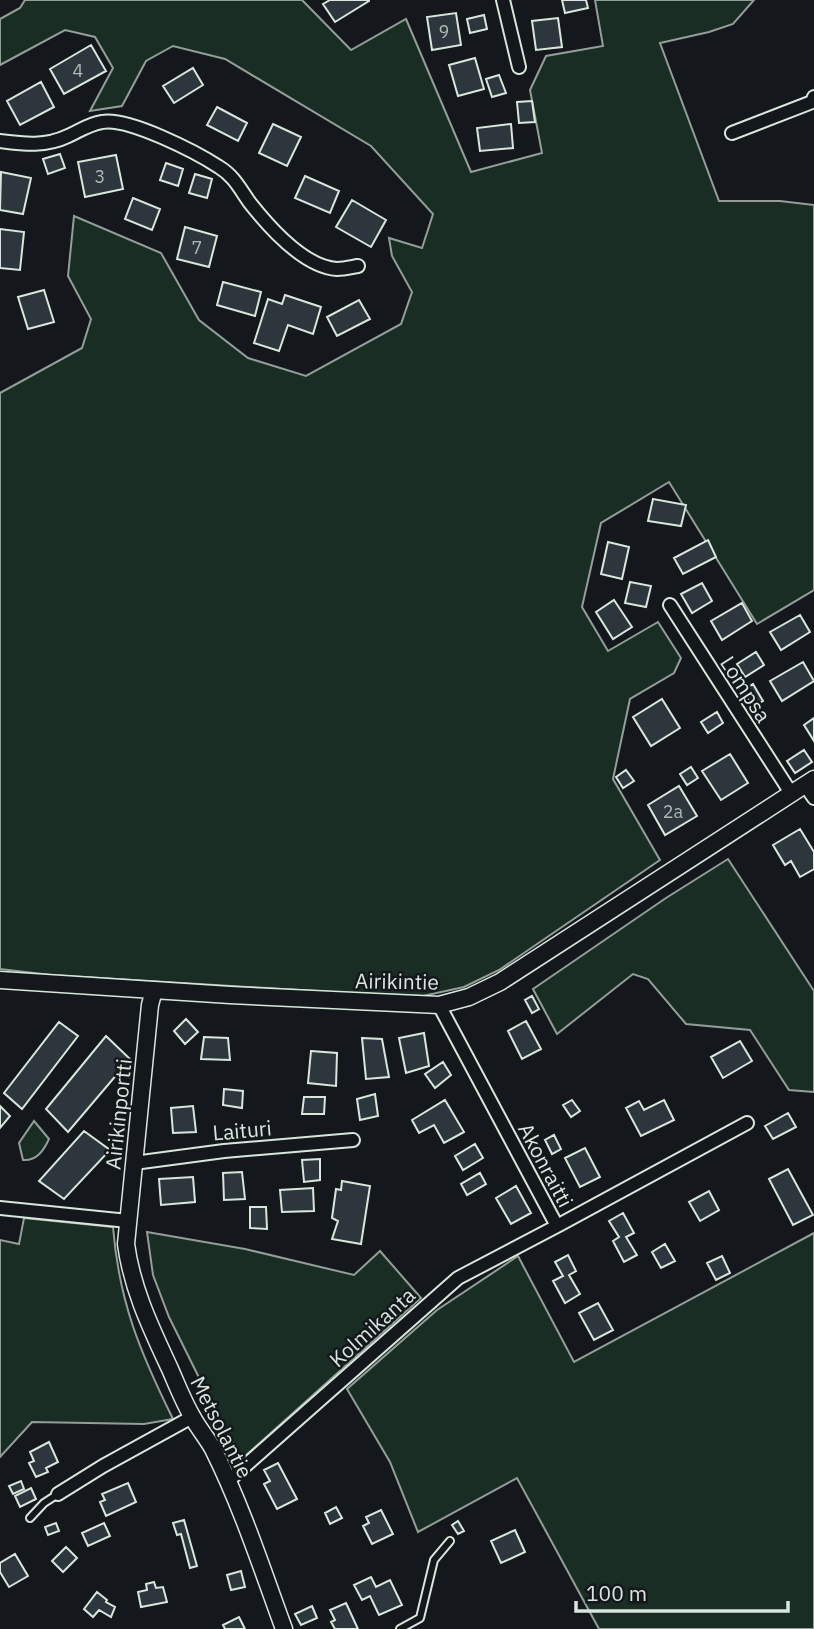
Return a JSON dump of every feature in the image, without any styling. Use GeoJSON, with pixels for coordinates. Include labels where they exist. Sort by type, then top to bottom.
{"type":"FeatureCollection","features":[{"type":"Feature","properties":{"kind":"street"},"geometry":{"type":"LineString","coordinates":[[503,0],[519,67]]}},
{"type":"Feature","properties":{"kind":"street"},"geometry":{"type":"LineString","coordinates":[[732,133],[813,101]]}},
{"type":"Feature","properties":{"kind":"street"},"geometry":{"type":"LineString","coordinates":[[0,141],[36,145],[49,143],[102,122],[113,121],[130,125],[193,152],[222,168],[233,177],[272,230],[302,254],[336,269],[358,266]]}},
{"type":"Feature","properties":{"kind":"street","name":"Lompsa"},"geometry":{"type":"LineString","coordinates":[[670,606],[806,789]]}},
{"type":"Feature","properties":{"kind":"street","name":"Airikintie"},"geometry":{"type":"LineString","coordinates":[[0,979],[439,1005],[469,997],[500,982],[806,789]]}},
{"type":"Feature","properties":{"kind":"street","name":"Airikinportti"},"geometry":{"type":"LineString","coordinates":[[126,1244],[150,1005],[154,990]]}},
{"type":"Feature","properties":{"kind":"street","name":"Akonraitti"},"geometry":{"type":"LineString","coordinates":[[439,1005],[557,1226],[747,1123]]}},
{"type":"Feature","properties":{"kind":"street","name":"Laituri"},"geometry":{"type":"LineString","coordinates":[[134,1163],[224,1150],[353,1140]]}},
{"type":"Feature","properties":{"kind":"street"},"geometry":{"type":"LineString","coordinates":[[0,1208],[128,1221]]}},
{"type":"Feature","properties":{"kind":"street","name":"Kolmikanta"},"geometry":{"type":"LineString","coordinates":[[228,1481],[458,1278],[557,1226]]}},
{"type":"Feature","properties":{"kind":"street","name":"Metsolantie"},"geometry":{"type":"LineString","coordinates":[[126,1244],[138,1299],[192,1417],[212,1447],[228,1481],[284,1629]]}},
{"type":"Feature","properties":{"kind":"street"},"geometry":{"type":"LineString","coordinates":[[58,1494],[114,1459],[192,1417]]}},
{"type":"Feature","properties":{"kind":"lane"},"geometry":{"type":"LineString","coordinates":[[30,1518],[44,1503],[58,1494]]}},
{"type":"Feature","properties":{"kind":"lane"},"geometry":{"type":"LineString","coordinates":[[400,1629],[420,1618],[434,1560],[450,1541]]}},
{"type":"Feature","properties":{"kind":"green space"},"geometry":{"type":"Polygon","coordinates":[[[25,0],[302,0],[351,50],[406,19],[471,172],[542,153],[530,90],[546,56],[603,46],[595,0],[754,0],[733,24],[660,43],[719,201],[780,201],[814,205],[814,590],[757,624],[669,482],[601,523],[582,607],[608,651],[658,622],[681,658],[674,673],[630,699],[613,779],[660,860],[499,970],[464,987],[423,996],[51,975],[0,969],[0,393],[82,348],[91,319],[68,276],[74,216],[161,253],[199,320],[248,358],[306,376],[401,324],[412,292],[392,256],[389,238],[422,248],[433,214],[371,146],[225,59],[173,46],[146,61],[122,106],[90,111],[113,68],[95,37],[65,30],[0,65],[0,19],[20,8],[25,0]]]}},
{"type":"Feature","properties":{"kind":"green space"},"geometry":{"type":"Polygon","coordinates":[[[728,859],[814,991],[814,1092],[789,1090],[750,1030],[686,1024],[648,979],[633,974],[557,1034],[533,989],[728,859]]]}},
{"type":"Feature","properties":{"kind":"green space"},"geometry":{"type":"Polygon","coordinates":[[[34,1121],[49,1139],[36,1157],[23,1160],[19,1143],[34,1121]]]}},
{"type":"Feature","properties":{"kind":"green space"},"geometry":{"type":"Polygon","coordinates":[[[24,1218],[113,1227],[120,1279],[133,1326],[173,1419],[144,1424],[32,1422],[0,1457],[0,1240],[19,1244],[24,1218]]]}},
{"type":"Feature","properties":{"kind":"green space"},"geometry":{"type":"Polygon","coordinates":[[[147,1232],[245,1249],[354,1275],[380,1251],[421,1298],[242,1459],[169,1317],[153,1275],[147,1232]]]}},
{"type":"Feature","properties":{"kind":"green space"},"geometry":{"type":"Polygon","coordinates":[[[814,1233],[814,1629],[599,1629],[517,1478],[418,1532],[390,1462],[347,1389],[437,1310],[518,1256],[574,1362],[814,1233]]]}},
{"type":"Feature","properties":{"kind":"building"},"geometry":{"type":"Polygon","coordinates":[[[330,0],[369,1],[335,22],[323,4],[330,0]]]}},
{"type":"Feature","properties":{"kind":"building"},"geometry":{"type":"Polygon","coordinates":[[[562,0],[586,0],[588,8],[565,13],[562,0]]]}},
{"type":"Feature","properties":{"kind":"building"},"geometry":{"type":"Polygon","coordinates":[[[456,13],[461,45],[432,50],[427,17],[456,13]]]}},
{"type":"Feature","properties":{"kind":"building"},"geometry":{"type":"Polygon","coordinates":[[[484,15],[487,29],[470,33],[467,19],[484,15]]]}},
{"type":"Feature","properties":{"kind":"building"},"geometry":{"type":"Polygon","coordinates":[[[558,18],[562,47],[536,50],[532,21],[558,18]]]}},
{"type":"Feature","properties":{"kind":"building"},"geometry":{"type":"Polygon","coordinates":[[[91,45],[106,71],[64,94],[50,69],[91,45]]]}},
{"type":"Feature","properties":{"kind":"building"},"geometry":{"type":"Polygon","coordinates":[[[475,58],[484,89],[458,96],[449,65],[475,58]]]}},
{"type":"Feature","properties":{"kind":"building"},"geometry":{"type":"Polygon","coordinates":[[[193,68],[203,85],[174,103],[163,86],[193,68]]]}},
{"type":"Feature","properties":{"kind":"building"},"geometry":{"type":"Polygon","coordinates":[[[499,75],[506,93],[492,97],[486,79],[499,75]]]}},
{"type":"Feature","properties":{"kind":"building"},"geometry":{"type":"Polygon","coordinates":[[[41,82],[54,107],[20,125],[7,101],[41,82]]]}},
{"type":"Feature","properties":{"kind":"building"},"geometry":{"type":"Polygon","coordinates":[[[532,101],[535,122],[519,123],[517,102],[532,101]]]}},
{"type":"Feature","properties":{"kind":"building"},"geometry":{"type":"Polygon","coordinates":[[[217,107],[247,123],[238,141],[207,125],[217,107]]]}},
{"type":"Feature","properties":{"kind":"building"},"geometry":{"type":"Polygon","coordinates":[[[273,124],[301,137],[287,166],[259,153],[273,124]]]}},
{"type":"Feature","properties":{"kind":"building"},"geometry":{"type":"Polygon","coordinates":[[[511,124],[513,148],[480,151],[477,128],[511,124]]]}},
{"type":"Feature","properties":{"kind":"building"},"geometry":{"type":"Polygon","coordinates":[[[60,154],[65,168],[48,174],[43,159],[60,154]]]}},
{"type":"Feature","properties":{"kind":"building"},"geometry":{"type":"Polygon","coordinates":[[[116,155],[123,189],[85,197],[78,162],[116,155]]]}},
{"type":"Feature","properties":{"kind":"building"},"geometry":{"type":"Polygon","coordinates":[[[166,163],[183,169],[178,186],[160,180],[166,163]]]}},
{"type":"Feature","properties":{"kind":"building"},"geometry":{"type":"Polygon","coordinates":[[[1,172],[31,178],[23,214],[0,210],[1,172]]]}},
{"type":"Feature","properties":{"kind":"building"},"geometry":{"type":"Polygon","coordinates":[[[195,174],[212,179],[207,198],[189,193],[195,174]]]}},
{"type":"Feature","properties":{"kind":"building"},"geometry":{"type":"Polygon","coordinates":[[[305,176],[339,191],[330,213],[295,198],[305,176]]]}},
{"type":"Feature","properties":{"kind":"building"},"geometry":{"type":"Polygon","coordinates":[[[133,198],[160,209],[152,230],[125,219],[133,198]]]}},
{"type":"Feature","properties":{"kind":"building"},"geometry":{"type":"Polygon","coordinates":[[[352,200],[386,220],[371,247],[336,227],[352,200]]]}},
{"type":"Feature","properties":{"kind":"building"},"geometry":{"type":"Polygon","coordinates":[[[185,227],[217,236],[209,267],[177,259],[185,227]]]}},
{"type":"Feature","properties":{"kind":"building"},"geometry":{"type":"Polygon","coordinates":[[[0,229],[24,232],[20,270],[0,268],[0,229]]]}},
{"type":"Feature","properties":{"kind":"building"},"geometry":{"type":"Polygon","coordinates":[[[223,282],[261,292],[255,316],[217,305],[223,282]]]}},
{"type":"Feature","properties":{"kind":"building"},"geometry":{"type":"Polygon","coordinates":[[[44,290],[54,322],[28,329],[18,297],[44,290]]]}},
{"type":"Feature","properties":{"kind":"building"},"geometry":{"type":"Polygon","coordinates":[[[285,295],[321,307],[313,334],[288,325],[279,351],[254,343],[268,299],[282,304],[285,295]]]}},
{"type":"Feature","properties":{"kind":"building"},"geometry":{"type":"Polygon","coordinates":[[[359,300],[370,319],[337,336],[327,317],[359,300]]]}},
{"type":"Feature","properties":{"kind":"building"},"geometry":{"type":"Polygon","coordinates":[[[653,499],[686,505],[681,526],[648,521],[653,499]]]}},
{"type":"Feature","properties":{"kind":"building"},"geometry":{"type":"Polygon","coordinates":[[[708,540],[716,557],[683,574],[674,558],[708,540]]]}},
{"type":"Feature","properties":{"kind":"building"},"geometry":{"type":"Polygon","coordinates":[[[608,542],[629,547],[622,579],[601,574],[608,542]]]}},
{"type":"Feature","properties":{"kind":"building"},"geometry":{"type":"Polygon","coordinates":[[[630,582],[651,586],[646,607],[625,603],[630,582]]]}},
{"type":"Feature","properties":{"kind":"building"},"geometry":{"type":"Polygon","coordinates":[[[702,583],[712,601],[692,613],[681,594],[702,583]]]}},
{"type":"Feature","properties":{"kind":"building"},"geometry":{"type":"Polygon","coordinates":[[[614,600],[632,627],[613,639],[596,612],[614,600]]]}},
{"type":"Feature","properties":{"kind":"building"},"geometry":{"type":"Polygon","coordinates":[[[742,603],[752,621],[722,640],[711,621],[742,603]]]}},
{"type":"Feature","properties":{"kind":"building"},"geometry":{"type":"Polygon","coordinates":[[[800,615],[810,632],[781,650],[770,632],[800,615]]]}},
{"type":"Feature","properties":{"kind":"building"},"geometry":{"type":"Polygon","coordinates":[[[756,652],[764,665],[745,677],[737,664],[756,652]]]}},
{"type":"Feature","properties":{"kind":"building"},"geometry":{"type":"Polygon","coordinates":[[[803,662],[814,681],[782,701],[770,681],[803,662]]]}},
{"type":"Feature","properties":{"kind":"building"},"geometry":{"type":"Polygon","coordinates":[[[753,684],[763,701],[753,707],[743,691],[753,684]]]}},
{"type":"Feature","properties":{"kind":"building"},"geometry":{"type":"Polygon","coordinates":[[[662,699],[680,728],[651,746],[633,717],[662,699]]]}},
{"type":"Feature","properties":{"kind":"building"},"geometry":{"type":"Polygon","coordinates":[[[717,712],[723,723],[708,733],[701,722],[717,712]]]}},
{"type":"Feature","properties":{"kind":"building"},"geometry":{"type":"Polygon","coordinates":[[[814,718],[814,741],[804,725],[814,718]]]}},
{"type":"Feature","properties":{"kind":"building"},"geometry":{"type":"Polygon","coordinates":[[[804,750],[812,762],[795,773],[787,761],[804,750]]]}},
{"type":"Feature","properties":{"kind":"building"},"geometry":{"type":"Polygon","coordinates":[[[730,754],[748,783],[721,800],[702,771],[730,754]]]}},
{"type":"Feature","properties":{"kind":"building"},"geometry":{"type":"Polygon","coordinates":[[[691,767],[698,778],[687,785],[680,774],[691,767]]]}},
{"type":"Feature","properties":{"kind":"building"},"geometry":{"type":"Polygon","coordinates":[[[626,770],[634,781],[623,788],[616,777],[626,770]]]}},
{"type":"Feature","properties":{"kind":"building"},"geometry":{"type":"Polygon","coordinates":[[[679,786],[697,816],[665,835],[648,805],[679,786]]]}},
{"type":"Feature","properties":{"kind":"building"},"geometry":{"type":"Polygon","coordinates":[[[800,829],[814,852],[814,869],[800,877],[791,861],[785,865],[773,845],[800,829]]]}},
{"type":"Feature","properties":{"kind":"building"},"geometry":{"type":"Polygon","coordinates":[[[532,996],[539,1009],[532,1013],[525,1000],[532,996]]]}},
{"type":"Feature","properties":{"kind":"building"},"geometry":{"type":"Polygon","coordinates":[[[186,1019],[198,1032],[185,1044],[174,1031],[186,1019]]]}},
{"type":"Feature","properties":{"kind":"building"},"geometry":{"type":"Polygon","coordinates":[[[526,1021],[541,1049],[522,1059],[508,1031],[526,1021]]]}},
{"type":"Feature","properties":{"kind":"building"},"geometry":{"type":"Polygon","coordinates":[[[59,1022],[78,1036],[22,1109],[4,1093],[59,1022]]]}},
{"type":"Feature","properties":{"kind":"building"},"geometry":{"type":"Polygon","coordinates":[[[424,1033],[429,1066],[406,1073],[399,1038],[424,1033]]]}},
{"type":"Feature","properties":{"kind":"building"},"geometry":{"type":"Polygon","coordinates":[[[106,1036],[130,1059],[68,1132],[46,1109],[106,1036]]]}},
{"type":"Feature","properties":{"kind":"building"},"geometry":{"type":"Polygon","coordinates":[[[204,1037],[228,1038],[230,1060],[201,1059],[204,1037]]]}},
{"type":"Feature","properties":{"kind":"building"},"geometry":{"type":"Polygon","coordinates":[[[362,1038],[382,1039],[389,1077],[366,1079],[362,1038]]]}},
{"type":"Feature","properties":{"kind":"building"},"geometry":{"type":"Polygon","coordinates":[[[740,1041],[752,1061],[723,1078],[711,1057],[740,1041]]]}},
{"type":"Feature","properties":{"kind":"building"},"geometry":{"type":"Polygon","coordinates":[[[311,1051],[337,1053],[336,1086],[308,1083],[311,1051]]]}},
{"type":"Feature","properties":{"kind":"building"},"geometry":{"type":"Polygon","coordinates":[[[443,1062],[451,1075],[435,1088],[425,1074],[443,1062]]]}},
{"type":"Feature","properties":{"kind":"building"},"geometry":{"type":"Polygon","coordinates":[[[224,1089],[243,1091],[242,1108],[223,1105],[224,1089]]]}},
{"type":"Feature","properties":{"kind":"building"},"geometry":{"type":"Polygon","coordinates":[[[375,1094],[378,1116],[360,1120],[357,1099],[375,1094]]]}},
{"type":"Feature","properties":{"kind":"building"},"geometry":{"type":"Polygon","coordinates":[[[304,1097],[325,1097],[324,1114],[302,1114],[304,1097]]]}},
{"type":"Feature","properties":{"kind":"building"},"geometry":{"type":"Polygon","coordinates":[[[445,1100],[464,1132],[444,1143],[434,1125],[419,1133],[412,1120],[445,1100]]]}},
{"type":"Feature","properties":{"kind":"building"},"geometry":{"type":"Polygon","coordinates":[[[572,1100],[580,1111],[571,1117],[563,1105],[572,1100]]]}},
{"type":"Feature","properties":{"kind":"building"},"geometry":{"type":"Polygon","coordinates":[[[664,1100],[674,1120],[641,1136],[626,1108],[639,1101],[644,1110],[664,1100]]]}},
{"type":"Feature","properties":{"kind":"building"},"geometry":{"type":"Polygon","coordinates":[[[0,1106],[10,1116],[0,1128],[0,1106]]]}},
{"type":"Feature","properties":{"kind":"building"},"geometry":{"type":"Polygon","coordinates":[[[193,1106],[196,1132],[173,1133],[171,1108],[193,1106]]]}},
{"type":"Feature","properties":{"kind":"building"},"geometry":{"type":"Polygon","coordinates":[[[788,1113],[796,1127],[773,1139],[765,1126],[788,1113]]]}},
{"type":"Feature","properties":{"kind":"building"},"geometry":{"type":"Polygon","coordinates":[[[84,1131],[110,1150],[64,1199],[39,1181],[84,1131]]]}},
{"type":"Feature","properties":{"kind":"building"},"geometry":{"type":"Polygon","coordinates":[[[554,1135],[561,1149],[552,1154],[545,1140],[554,1135]]]}},
{"type":"Feature","properties":{"kind":"building"},"geometry":{"type":"Polygon","coordinates":[[[475,1144],[483,1158],[463,1170],[455,1156],[475,1144]]]}},
{"type":"Feature","properties":{"kind":"building"},"geometry":{"type":"Polygon","coordinates":[[[585,1148],[600,1177],[580,1187],[565,1158],[585,1148]]]}},
{"type":"Feature","properties":{"kind":"building"},"geometry":{"type":"Polygon","coordinates":[[[320,1159],[320,1180],[304,1182],[302,1160],[320,1159]]]}},
{"type":"Feature","properties":{"kind":"building"},"geometry":{"type":"Polygon","coordinates":[[[788,1169],[813,1215],[793,1225],[769,1179],[788,1169]]]}},
{"type":"Feature","properties":{"kind":"building"},"geometry":{"type":"Polygon","coordinates":[[[242,1172],[245,1199],[224,1200],[223,1173],[242,1172]]]}},
{"type":"Feature","properties":{"kind":"building"},"geometry":{"type":"Polygon","coordinates":[[[480,1173],[486,1184],[467,1195],[461,1184],[480,1173]]]}},
{"type":"Feature","properties":{"kind":"building"},"geometry":{"type":"Polygon","coordinates":[[[193,1177],[195,1202],[161,1205],[159,1179],[193,1177]]]}},
{"type":"Feature","properties":{"kind":"building"},"geometry":{"type":"Polygon","coordinates":[[[342,1181],[370,1186],[361,1244],[332,1239],[338,1221],[332,1218],[336,1189],[341,1190],[342,1181]]]}},
{"type":"Feature","properties":{"kind":"building"},"geometry":{"type":"Polygon","coordinates":[[[516,1186],[531,1213],[511,1224],[496,1198],[516,1186]]]}},
{"type":"Feature","properties":{"kind":"building"},"geometry":{"type":"Polygon","coordinates":[[[313,1188],[314,1211],[282,1212],[280,1190],[313,1188]]]}},
{"type":"Feature","properties":{"kind":"building"},"geometry":{"type":"Polygon","coordinates":[[[709,1191],[719,1210],[700,1221],[689,1202],[709,1191]]]}},
{"type":"Feature","properties":{"kind":"building"},"geometry":{"type":"Polygon","coordinates":[[[250,1207],[266,1207],[267,1229],[250,1228],[250,1207]]]}},
{"type":"Feature","properties":{"kind":"building"},"geometry":{"type":"Polygon","coordinates":[[[623,1213],[634,1233],[626,1237],[637,1255],[624,1262],[613,1241],[619,1237],[609,1221],[623,1213]]]}},
{"type":"Feature","properties":{"kind":"building"},"geometry":{"type":"Polygon","coordinates":[[[665,1244],[675,1261],[661,1268],[652,1252],[665,1244]]]}},
{"type":"Feature","properties":{"kind":"building"},"geometry":{"type":"Polygon","coordinates":[[[568,1255],[576,1271],[569,1275],[580,1294],[565,1303],[553,1281],[563,1276],[555,1262],[568,1255]]]}},
{"type":"Feature","properties":{"kind":"building"},"geometry":{"type":"Polygon","coordinates":[[[722,1256],[730,1273],[716,1280],[707,1263],[722,1256]]]}},
{"type":"Feature","properties":{"kind":"building"},"geometry":{"type":"Polygon","coordinates":[[[598,1303],[613,1330],[594,1340],[579,1313],[598,1303]]]}},
{"type":"Feature","properties":{"kind":"building"},"geometry":{"type":"Polygon","coordinates":[[[49,1442],[58,1462],[46,1468],[48,1472],[36,1477],[29,1463],[34,1461],[30,1452],[49,1442]]]}},
{"type":"Feature","properties":{"kind":"building"},"geometry":{"type":"Polygon","coordinates":[[[278,1463],[297,1499],[277,1509],[264,1484],[270,1481],[264,1470],[278,1463]]]}},
{"type":"Feature","properties":{"kind":"building"},"geometry":{"type":"Polygon","coordinates":[[[21,1481],[24,1489],[13,1494],[9,1486],[21,1481]]]}},
{"type":"Feature","properties":{"kind":"building"},"geometry":{"type":"Polygon","coordinates":[[[128,1483],[136,1502],[106,1516],[100,1502],[105,1500],[102,1494],[128,1483]]]}},
{"type":"Feature","properties":{"kind":"building"},"geometry":{"type":"Polygon","coordinates":[[[31,1488],[36,1499],[20,1507],[15,1496],[31,1488]]]}},
{"type":"Feature","properties":{"kind":"building"},"geometry":{"type":"Polygon","coordinates":[[[336,1507],[342,1518],[330,1524],[325,1513],[336,1507]]]}},
{"type":"Feature","properties":{"kind":"building"},"geometry":{"type":"Polygon","coordinates":[[[381,1510],[393,1534],[372,1544],[363,1526],[369,1523],[366,1517],[381,1510]]]}},
{"type":"Feature","properties":{"kind":"building"},"geometry":{"type":"Polygon","coordinates":[[[184,1520],[197,1566],[190,1568],[181,1534],[177,1535],[173,1523],[184,1520]]]}},
{"type":"Feature","properties":{"kind":"building"},"geometry":{"type":"Polygon","coordinates":[[[458,1521],[464,1531],[458,1534],[452,1525],[458,1521]]]}},
{"type":"Feature","properties":{"kind":"building"},"geometry":{"type":"Polygon","coordinates":[[[56,1523],[59,1531],[48,1535],[45,1527],[56,1523]]]}},
{"type":"Feature","properties":{"kind":"building"},"geometry":{"type":"Polygon","coordinates":[[[104,1523],[110,1536],[88,1546],[82,1533],[104,1523]]]}},
{"type":"Feature","properties":{"kind":"building"},"geometry":{"type":"Polygon","coordinates":[[[515,1530],[525,1552],[501,1563],[491,1541],[515,1530]]]}},
{"type":"Feature","properties":{"kind":"building"},"geometry":{"type":"Polygon","coordinates":[[[66,1547],[77,1558],[63,1572],[52,1561],[66,1547]]]}},
{"type":"Feature","properties":{"kind":"building"},"geometry":{"type":"Polygon","coordinates":[[[15,1554],[28,1576],[9,1587],[0,1572],[0,1563],[15,1554]]]}},
{"type":"Feature","properties":{"kind":"building"},"geometry":{"type":"Polygon","coordinates":[[[241,1571],[245,1587],[231,1590],[227,1575],[241,1571]]]}},
{"type":"Feature","properties":{"kind":"building"},"geometry":{"type":"Polygon","coordinates":[[[371,1577],[376,1587],[390,1580],[402,1605],[379,1615],[370,1596],[362,1600],[354,1585],[371,1577]]]}},
{"type":"Feature","properties":{"kind":"building"},"geometry":{"type":"Polygon","coordinates":[[[154,1582],[156,1588],[163,1587],[167,1602],[141,1607],[138,1592],[147,1590],[146,1584],[154,1582]]]}},
{"type":"Feature","properties":{"kind":"building"},"geometry":{"type":"Polygon","coordinates":[[[97,1592],[115,1607],[111,1617],[99,1610],[93,1617],[84,1609],[97,1592]]]}},
{"type":"Feature","properties":{"kind":"building"},"geometry":{"type":"Polygon","coordinates":[[[346,1603],[358,1629],[335,1629],[331,1622],[335,1620],[330,1610],[346,1603]]]}},
{"type":"Feature","properties":{"kind":"building"},"geometry":{"type":"Polygon","coordinates":[[[312,1606],[317,1618],[301,1625],[295,1614],[312,1606]]]}},
{"type":"Feature","properties":{"kind":"building"},"geometry":{"type":"Polygon","coordinates":[[[239,1617],[245,1629],[225,1629],[223,1625],[239,1617]]]}}]}
